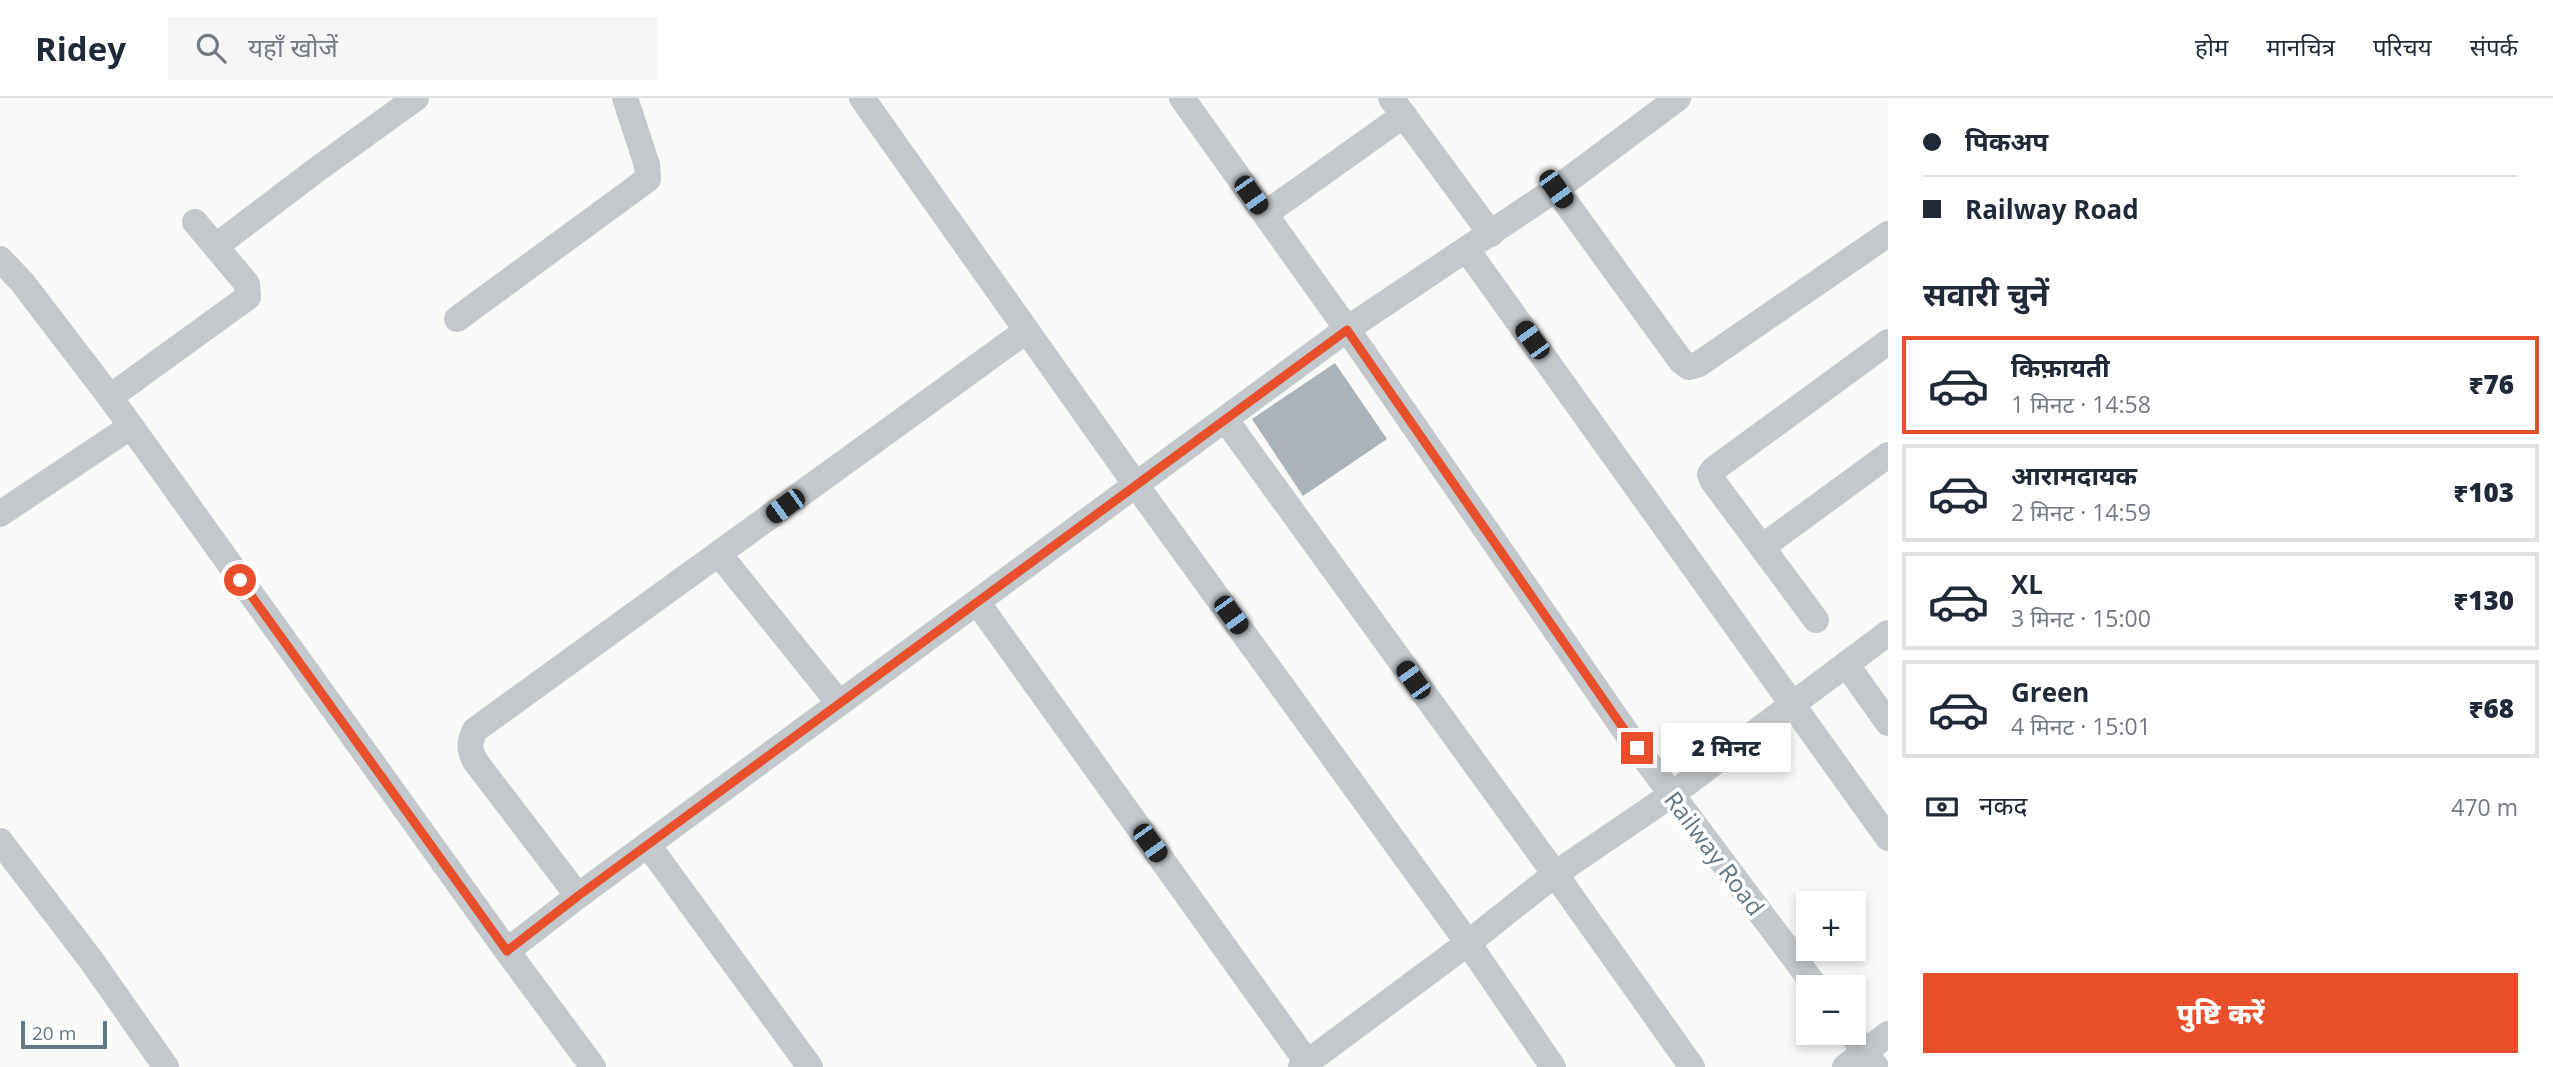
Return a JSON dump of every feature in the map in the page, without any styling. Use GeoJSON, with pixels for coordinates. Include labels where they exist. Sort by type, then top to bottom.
{"type":"FeatureCollection","features":[{"type":"Feature","properties":{"kind":"street"},"geometry":{"type":"LineString","coordinates":[[216,246],[319,167],[416,98]]}},
{"type":"Feature","properties":{"kind":"street"},"geometry":{"type":"LineString","coordinates":[[457,319],[648,179],[647,165],[625,98]]}},
{"type":"Feature","properties":{"kind":"street"},"geometry":{"type":"LineString","coordinates":[[862,98],[1136,485],[1468,943],[1553,1067]]}},
{"type":"Feature","properties":{"kind":"street","name":"Railway Road"},"geometry":{"type":"LineString","coordinates":[[1182,98],[1671,795],[1807,975]]}},
{"type":"Feature","properties":{"kind":"street"},"geometry":{"type":"LineString","coordinates":[[507,951],[1347,330],[1556,189],[1676,99]]}},
{"type":"Feature","properties":{"kind":"street"},"geometry":{"type":"LineString","coordinates":[[1265,215],[1397,106],[1491,234]]}},
{"type":"Feature","properties":{"kind":"street"},"geometry":{"type":"LineString","coordinates":[[1556,189],[1681,361],[1689,367],[1699,364],[1888,234]]}},
{"type":"Feature","properties":{"kind":"street"},"geometry":{"type":"LineString","coordinates":[[110,397],[248,297],[247,284],[195,222]]}},
{"type":"Feature","properties":{"kind":"street"},"geometry":{"type":"LineString","coordinates":[[1467,250],[1888,838]]}},
{"type":"Feature","properties":{"kind":"street"},"geometry":{"type":"LineString","coordinates":[[0,259],[22,282],[110,397],[593,1067]]}},
{"type":"Feature","properties":{"kind":"street"},"geometry":{"type":"LineString","coordinates":[[578,896],[470,752],[470,741],[482,723],[1026,331]]}},
{"type":"Feature","properties":{"kind":"street"},"geometry":{"type":"LineString","coordinates":[[1816,620],[1712,480],[1711,472],[1888,342]]}},
{"type":"Feature","properties":{"kind":"street"},"geometry":{"type":"LineString","coordinates":[[1225,419],[1692,1067]]}},
{"type":"Feature","properties":{"kind":"street"},"geometry":{"type":"LineString","coordinates":[[0,514],[130,427]]}},
{"type":"Feature","properties":{"kind":"street"},"geometry":{"type":"LineString","coordinates":[[1762,547],[1888,455]]}},
{"type":"Feature","properties":{"kind":"street"},"geometry":{"type":"LineString","coordinates":[[719,554],[839,703]]}},
{"type":"Feature","properties":{"kind":"street"},"geometry":{"type":"LineString","coordinates":[[976,602],[1304,1064],[1468,943],[1555,874],[1671,795],[1888,633]]}},
{"type":"Feature","properties":{"kind":"street"},"geometry":{"type":"LineString","coordinates":[[1846,664],[1888,723]]}},
{"type":"Feature","properties":{"kind":"street"},"geometry":{"type":"LineString","coordinates":[[0,841],[91,960],[166,1067]]}},
{"type":"Feature","properties":{"kind":"street"},"geometry":{"type":"LineString","coordinates":[[648,845],[810,1067]]}},
{"type":"Feature","properties":{"kind":"street"},"geometry":{"type":"LineString","coordinates":[[1859,1055],[1888,1034]]}},
{"type":"Feature","properties":{"kind":"building"},"geometry":{"type":"Polygon","coordinates":[[[1335,363],[1387,439],[1303,496],[1252,419],[1335,363]]]}},
{"type":"Feature","properties":{"kind":"route"},"geometry":{"type":"LineString","coordinates":[[240,580],[507,951],[1347,330],[1637,748]]}}]}
